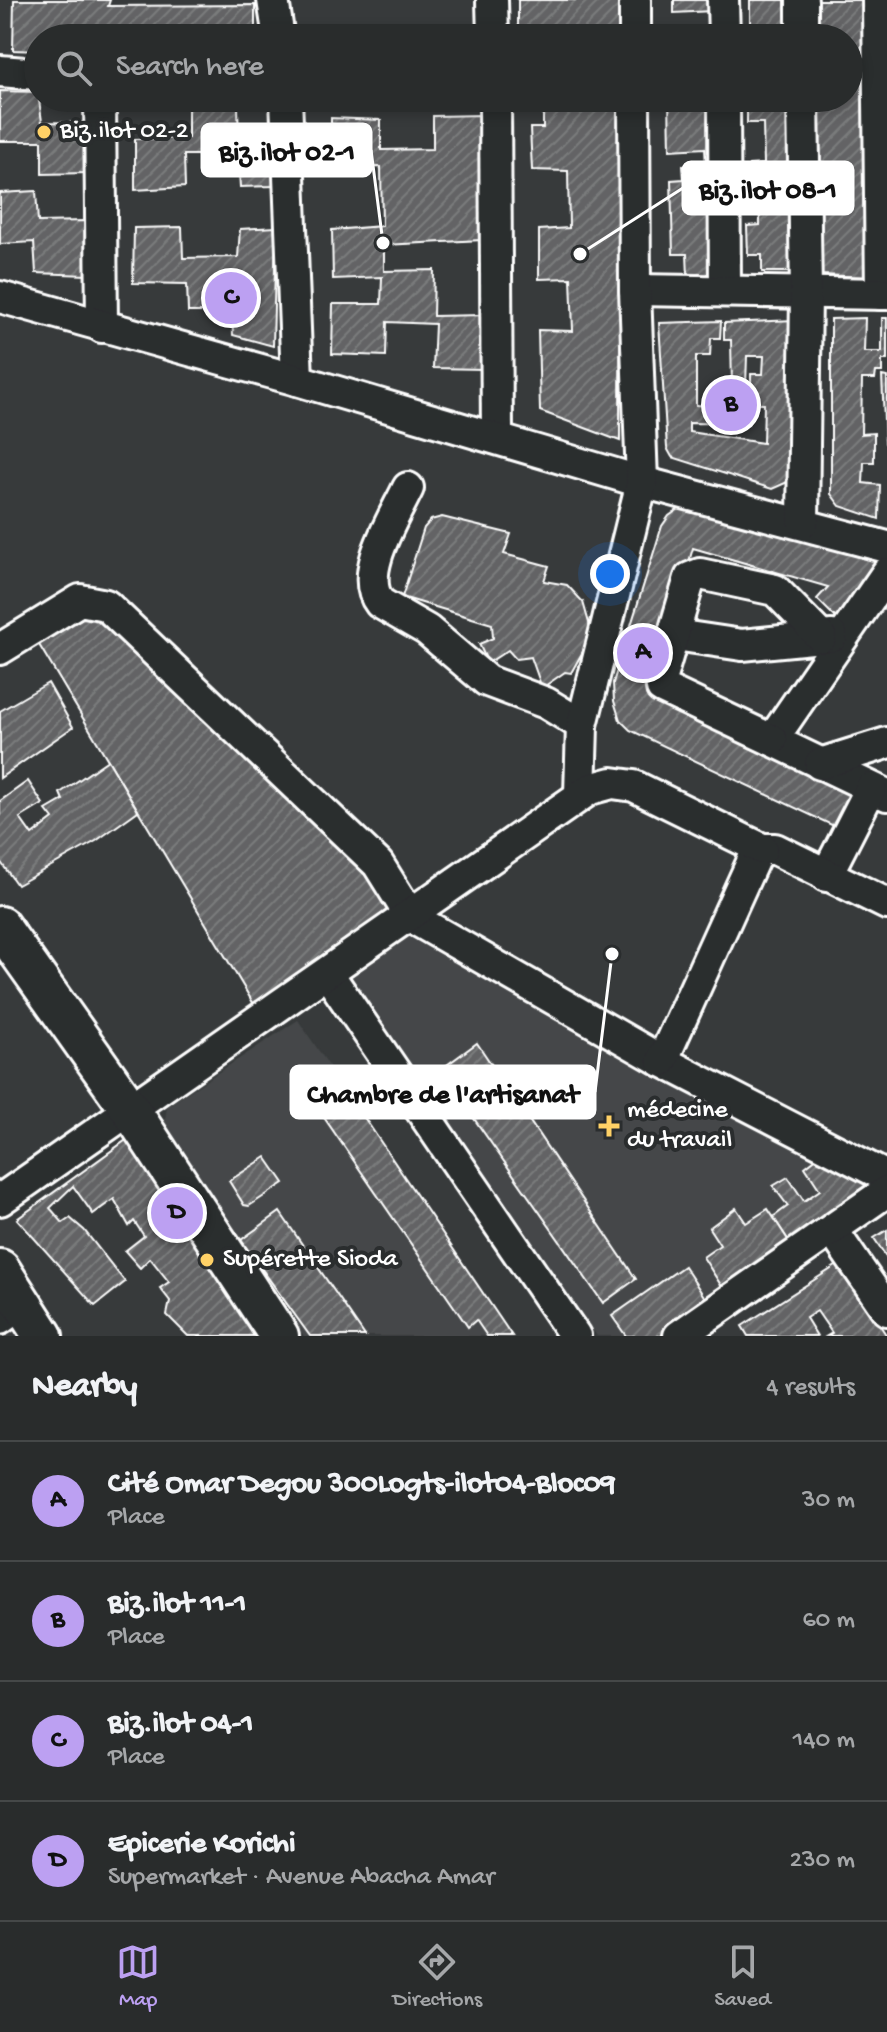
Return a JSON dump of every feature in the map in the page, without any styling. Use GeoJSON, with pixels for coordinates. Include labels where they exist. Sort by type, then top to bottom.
{"type":"FeatureCollection","features":[{"type":"Feature","properties":{"kind":"main road"},"geometry":{"type":"LineString","coordinates":[[1,929],[130,1109],[279,1336]]}},
{"type":"Feature","properties":{"kind":"main road"},"geometry":{"type":"LineString","coordinates":[[0,1269],[11,1312],[43,1336]]}},
{"type":"Feature","properties":{"kind":"street"},"geometry":{"type":"LineString","coordinates":[[273,0],[277,24]]}},
{"type":"Feature","properties":{"kind":"street"},"geometry":{"type":"LineString","coordinates":[[492,0],[493,24]]}},
{"type":"Feature","properties":{"kind":"street"},"geometry":{"type":"LineString","coordinates":[[635,0],[635,24]]}},
{"type":"Feature","properties":{"kind":"street"},"geometry":{"type":"LineString","coordinates":[[723,0],[724,24]]}},
{"type":"Feature","properties":{"kind":"street"},"geometry":{"type":"LineString","coordinates":[[802,0],[802,24]]}},
{"type":"Feature","properties":{"kind":"street"},"geometry":{"type":"LineString","coordinates":[[635,290],[884,294],[878,0]]}},
{"type":"Feature","properties":{"kind":"street"},"geometry":{"type":"LineString","coordinates":[[0,71],[24,73]]}},
{"type":"Feature","properties":{"kind":"street"},"geometry":{"type":"LineString","coordinates":[[100,112],[102,327]]}},
{"type":"Feature","properties":{"kind":"street"},"geometry":{"type":"LineString","coordinates":[[287,112],[297,380]]}},
{"type":"Feature","properties":{"kind":"street"},"geometry":{"type":"LineString","coordinates":[[495,112],[497,438]]}},
{"type":"Feature","properties":{"kind":"street"},"geometry":{"type":"LineString","coordinates":[[580,795],[582,725],[642,482],[635,290],[634,112]]}},
{"type":"Feature","properties":{"kind":"street"},"geometry":{"type":"LineString","coordinates":[[724,112],[725,291]]}},
{"type":"Feature","properties":{"kind":"street"},"geometry":{"type":"LineString","coordinates":[[803,112],[806,293],[803,522]]}},
{"type":"Feature","properties":{"kind":"street"},"geometry":{"type":"LineString","coordinates":[[0,297],[297,380],[642,482],[803,522],[887,547]]}},
{"type":"Feature","properties":{"kind":"street"},"geometry":{"type":"LineString","coordinates":[[408,488],[370,575],[374,595],[380,603],[437,638],[487,681],[546,703],[582,725]]}},
{"type":"Feature","properties":{"kind":"street"},"geometry":{"type":"LineString","coordinates":[[772,740],[832,636],[887,573]]}},
{"type":"Feature","properties":{"kind":"street"},"geometry":{"type":"LineString","coordinates":[[826,876],[879,791],[662,688],[661,677],[690,578],[700,574],[775,590],[832,636]]}},
{"type":"Feature","properties":{"kind":"street"},"geometry":{"type":"LineString","coordinates":[[0,649],[80,600],[106,605],[378,864],[411,917],[662,1061],[887,1177]]}},
{"type":"Feature","properties":{"kind":"street"},"geometry":{"type":"LineString","coordinates":[[675,635],[742,645],[832,636]]}},
{"type":"Feature","properties":{"kind":"street"},"geometry":{"type":"LineString","coordinates":[[820,764],[887,743]]}},
{"type":"Feature","properties":{"kind":"street"},"geometry":{"type":"LineString","coordinates":[[0,1200],[411,917],[580,795],[612,783],[634,786],[762,849],[775,849],[887,904]]}},
{"type":"Feature","properties":{"kind":"street"},"geometry":{"type":"LineString","coordinates":[[662,1061],[755,856],[762,849]]}},
{"type":"Feature","properties":{"kind":"street"},"geometry":{"type":"LineString","coordinates":[[328,974],[575,1336]]}},
{"type":"Feature","properties":{"kind":"street"},"geometry":{"type":"LineString","coordinates":[[696,1331],[887,1191]]}},
{"type":"Feature","properties":{"kind":"street"},"geometry":{"type":"LineString","coordinates":[[833,1231],[887,1310]]}},
{"type":"Feature","properties":{"kind":"shaded area","name":"médecine du travail"},"geometry":{"type":"Polygon","coordinates":[[[412,924],[885,1184],[665,1336],[597,1336],[337,976],[412,924]]]}},
{"type":"Feature","properties":{"kind":"shaded area"},"geometry":{"type":"Polygon","coordinates":[[[298,1020],[512,1336],[304,1336],[163,1135],[167,1106],[298,1020]]]}},
{"type":"Feature","properties":{"kind":"building"},"geometry":{"type":"Polygon","coordinates":[[[14,0],[110,0],[108,6],[255,5],[255,24],[24,24],[24,50],[13,50],[14,0]]]}},
{"type":"Feature","properties":{"kind":"building"},"geometry":{"type":"Polygon","coordinates":[[[518,0],[619,0],[620,24],[518,24],[518,0]]]}},
{"type":"Feature","properties":{"kind":"building"},"geometry":{"type":"Polygon","coordinates":[[[674,0],[712,0],[712,11],[674,13],[674,0]]]}},
{"type":"Feature","properties":{"kind":"building"},"geometry":{"type":"Polygon","coordinates":[[[750,0],[789,0],[789,24],[750,24],[750,0]]]}},
{"type":"Feature","properties":{"kind":"building"},"geometry":{"type":"Polygon","coordinates":[[[817,0],[867,0],[868,277],[821,275],[818,112],[863,112],[863,24],[817,24],[817,0]]]}},
{"type":"Feature","properties":{"kind":"building","name":"Biz.ilot 02-2"},"geometry":{"type":"Polygon","coordinates":[[[0,91],[24,92],[24,112],[41,112],[42,122],[88,123],[87,173],[42,174],[42,141],[0,141],[0,91]]]}},
{"type":"Feature","properties":{"kind":"building"},"geometry":{"type":"Polygon","coordinates":[[[188,112],[238,112],[239,141],[279,139],[275,186],[240,187],[238,155],[184,155],[185,187],[135,190],[135,139],[188,138],[188,112]]]}},
{"type":"Feature","properties":{"kind":"building"},"geometry":{"type":"Polygon","coordinates":[[[543,112],[621,112],[620,441],[540,411],[538,330],[573,331],[571,278],[539,279],[539,230],[569,228],[568,171],[532,170],[530,128],[543,128],[543,112]]]}},
{"type":"Feature","properties":{"kind":"building"},"geometry":{"type":"Polygon","coordinates":[[[669,112],[713,112],[716,276],[688,276],[687,254],[673,254],[671,180],[684,179],[683,166],[706,166],[705,148],[670,150],[669,112]]]}},
{"type":"Feature","properties":{"kind":"building"},"geometry":{"type":"Polygon","coordinates":[[[747,112],[790,112],[793,272],[762,272],[762,255],[748,255],[747,226],[760,225],[759,194],[750,194],[749,165],[764,164],[763,123],[747,123],[747,112]]]}},
{"type":"Feature","properties":{"kind":"building"},"geometry":{"type":"Polygon","coordinates":[[[483,115],[482,240],[384,245],[384,271],[434,270],[433,316],[483,315],[483,369],[433,368],[435,324],[387,322],[386,356],[332,354],[333,304],[381,304],[382,277],[333,279],[332,230],[382,226],[381,167],[331,169],[331,118],[381,120],[381,150],[433,149],[433,116],[483,115]]]}},
{"type":"Feature","properties":{"kind":"building"},"geometry":{"type":"Polygon","coordinates":[[[36,191],[38,222],[85,221],[87,275],[36,273],[34,242],[0,244],[0,193],[36,191]]]}},
{"type":"Feature","properties":{"kind":"building"},"geometry":{"type":"Polygon","coordinates":[[[182,227],[183,258],[238,257],[240,229],[276,227],[273,346],[233,335],[232,312],[188,312],[187,284],[133,283],[134,228],[182,227]]]}},
{"type":"Feature","properties":{"kind":"building"},"geometry":{"type":"Polygon","coordinates":[[[865,318],[864,352],[882,352],[882,318],[887,318],[887,360],[882,360],[882,372],[876,372],[875,379],[862,379],[861,434],[874,433],[874,462],[864,462],[863,483],[880,485],[879,519],[840,506],[831,494],[831,319],[865,318]]]}},
{"type":"Feature","properties":{"kind":"building"},"geometry":{"type":"Polygon","coordinates":[[[795,320],[792,480],[772,489],[672,457],[667,448],[659,323],[721,321],[720,338],[711,338],[710,356],[696,356],[696,405],[715,406],[715,391],[747,389],[748,424],[689,423],[689,432],[763,443],[764,404],[751,404],[751,374],[763,374],[764,356],[747,356],[746,385],[732,386],[731,340],[724,340],[724,323],[795,320]]]}},
{"type":"Feature","properties":{"kind":"building"},"geometry":{"type":"Polygon","coordinates":[[[882,376],[887,377],[887,443],[885,443],[882,376]]]}},
{"type":"Feature","properties":{"kind":"building"},"geometry":{"type":"Polygon","coordinates":[[[683,506],[887,556],[841,623],[817,599],[828,587],[693,548],[652,688],[857,791],[838,828],[630,730],[620,720],[613,683],[662,526],[669,516],[683,506]]]}},
{"type":"Feature","properties":{"kind":"building"},"geometry":{"type":"Polygon","coordinates":[[[442,517],[511,534],[504,554],[549,566],[544,581],[567,585],[583,602],[591,630],[589,654],[582,653],[571,673],[565,672],[542,688],[531,657],[516,659],[508,650],[488,663],[479,644],[493,638],[492,624],[402,597],[424,528],[431,520],[442,517]]]}},
{"type":"Feature","properties":{"kind":"building"},"geometry":{"type":"Polygon","coordinates":[[[99,605],[363,872],[394,913],[255,1006],[38,643],[99,605]]]}},
{"type":"Feature","properties":{"kind":"building"},"geometry":{"type":"Polygon","coordinates":[[[48,683],[73,727],[0,778],[0,711],[48,683]]]}},
{"type":"Feature","properties":{"kind":"building"},"geometry":{"type":"Polygon","coordinates":[[[108,760],[138,811],[96,841],[17,885],[0,861],[0,801],[28,781],[43,804],[20,818],[32,835],[53,819],[46,810],[63,800],[60,793],[108,760]]]}},
{"type":"Feature","properties":{"kind":"building"},"geometry":{"type":"Polygon","coordinates":[[[477,1043],[636,1279],[603,1303],[440,1070],[477,1043]]]}},
{"type":"Feature","properties":{"kind":"building"},"geometry":{"type":"Polygon","coordinates":[[[351,1098],[512,1336],[487,1336],[476,1320],[468,1327],[323,1116],[351,1098]]]}},
{"type":"Feature","properties":{"kind":"building"},"geometry":{"type":"Polygon","coordinates":[[[129,1138],[257,1336],[188,1336],[167,1315],[170,1301],[160,1288],[169,1282],[150,1258],[140,1268],[125,1251],[144,1236],[134,1221],[129,1226],[114,1199],[93,1214],[73,1186],[50,1208],[63,1223],[70,1218],[84,1230],[125,1282],[95,1306],[17,1219],[129,1138]]]}},
{"type":"Feature","properties":{"kind":"building"},"geometry":{"type":"Polygon","coordinates":[[[266,1157],[284,1183],[249,1206],[244,1205],[229,1181],[266,1157]]]}},
{"type":"Feature","properties":{"kind":"building"},"geometry":{"type":"Polygon","coordinates":[[[818,1157],[881,1187],[794,1249],[773,1217],[788,1206],[773,1186],[788,1177],[804,1201],[820,1190],[805,1167],[818,1157]]]}},
{"type":"Feature","properties":{"kind":"building"},"geometry":{"type":"Polygon","coordinates":[[[736,1208],[746,1223],[768,1209],[794,1249],[726,1293],[703,1257],[720,1245],[709,1228],[736,1208]]]}},
{"type":"Feature","properties":{"kind":"building"},"geometry":{"type":"Polygon","coordinates":[[[280,1212],[365,1336],[310,1336],[241,1240],[280,1212]]]}},
{"type":"Feature","properties":{"kind":"building"},"geometry":{"type":"Polygon","coordinates":[[[887,1230],[887,1258],[874,1238],[887,1230]]]}},
{"type":"Feature","properties":{"kind":"building"},"geometry":{"type":"Polygon","coordinates":[[[839,1264],[887,1336],[827,1336],[832,1333],[817,1311],[806,1318],[817,1336],[748,1336],[742,1326],[839,1264]]]}},
{"type":"Feature","properties":{"kind":"building"},"geometry":{"type":"Polygon","coordinates":[[[684,1266],[713,1310],[674,1336],[626,1336],[612,1316],[684,1266]]]}},
{"type":"Feature","properties":{"kind":"place","name":"Biz.ilot 02-2"},"geometry":{"type":"Point","coordinates":[44,132]}},
{"type":"Feature","properties":{"kind":"place","name":"Biz.ilot 02-1"},"geometry":{"type":"Point","coordinates":[383,243]}},
{"type":"Feature","properties":{"kind":"place","name":"Biz.ilot 08-1"},"geometry":{"type":"Point","coordinates":[580,254]}},
{"type":"Feature","properties":{"kind":"place","name":"Biz.ilot 04-1"},"geometry":{"type":"Point","coordinates":[231,298]}},
{"type":"Feature","properties":{"kind":"place","name":"Biz.ilot 11-1"},"geometry":{"type":"Point","coordinates":[731,405]}},
{"type":"Feature","properties":{"kind":"place","name":"Cité Omar Degou 300Logts-ilot04-Bloc09"},"geometry":{"type":"Point","coordinates":[643,653]}},
{"type":"Feature","properties":{"kind":"place","name":"Chambre de l'artisanat"},"geometry":{"type":"Point","coordinates":[612,954]}},
{"type":"Feature","properties":{"kind":"place","name":"médecine du travail"},"geometry":{"type":"Point","coordinates":[609,1126]}},
{"type":"Feature","properties":{"kind":"place","name":"Epicerie Korichi"},"geometry":{"type":"Point","coordinates":[177,1213]}},
{"type":"Feature","properties":{"kind":"place","name":"Supérette Sioda"},"geometry":{"type":"Point","coordinates":[207,1260]}}]}
